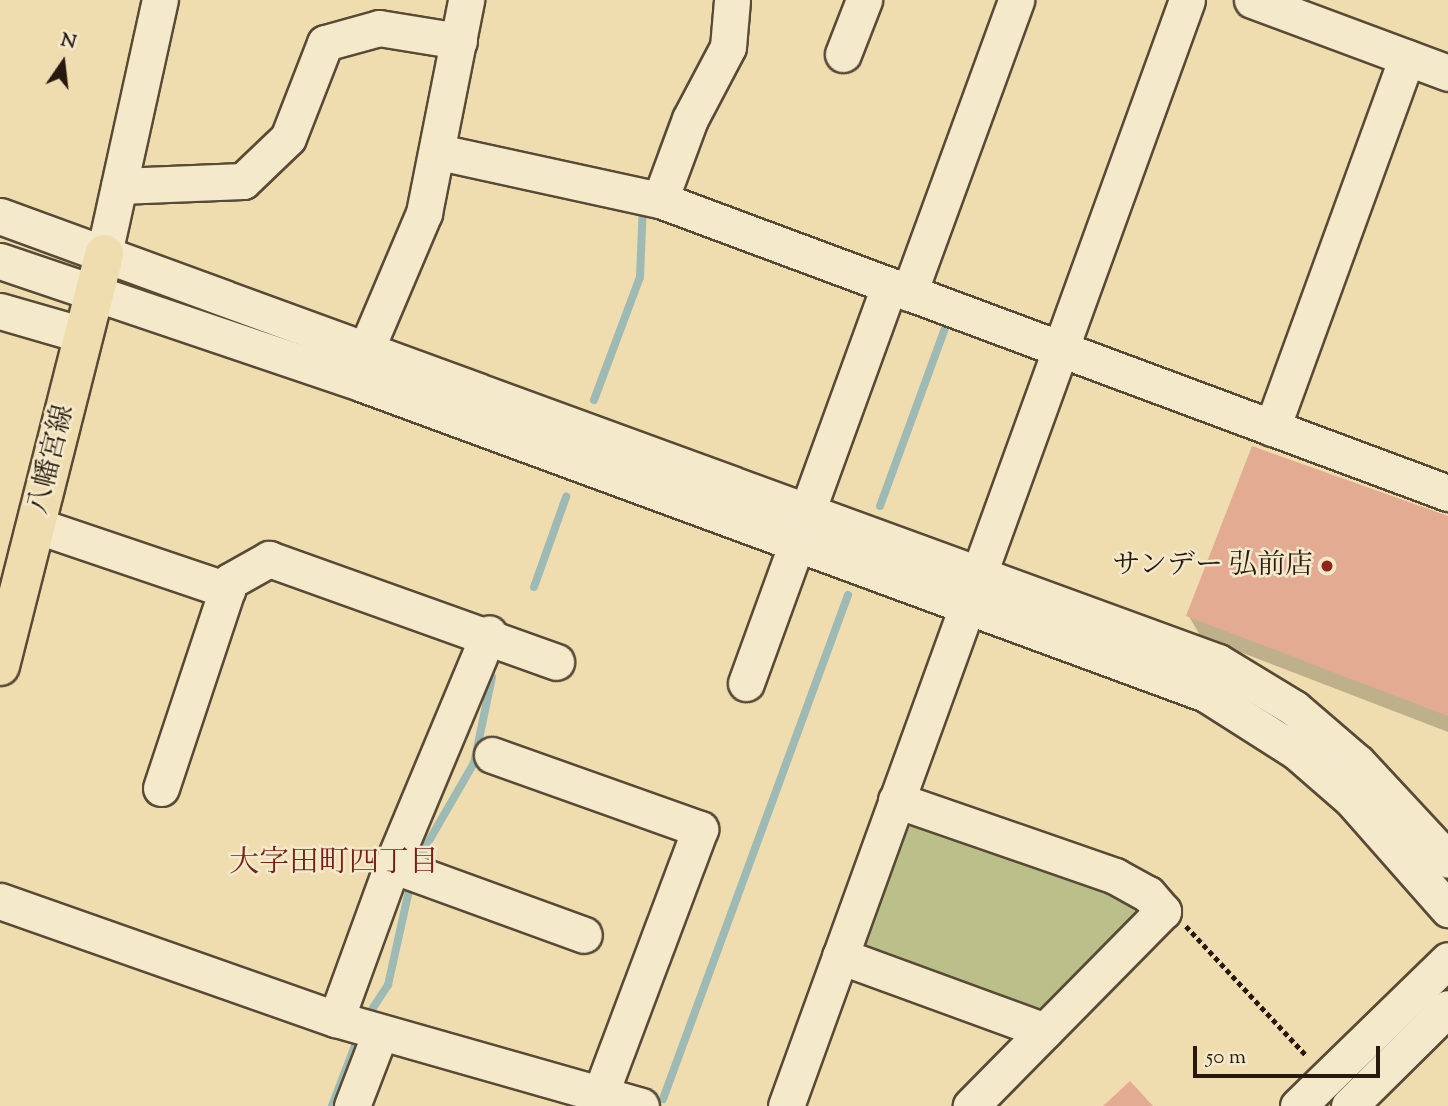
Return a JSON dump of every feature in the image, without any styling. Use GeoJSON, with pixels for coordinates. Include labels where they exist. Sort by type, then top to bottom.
{"type":"FeatureCollection","features":[{"type":"Feature","properties":{"kind":"main road","name":"八幡宮線"},"geometry":{"type":"LineString","coordinates":[[0,666],[104,254]]}},
{"type":"Feature","properties":{"kind":"street"},"geometry":{"type":"LineString","coordinates":[[104,254],[160,0]]}},
{"type":"Feature","properties":{"kind":"street"},"geometry":{"type":"LineString","coordinates":[[365,352],[424,213],[439,152],[466,0]]}},
{"type":"Feature","properties":{"kind":"street"},"geometry":{"type":"LineString","coordinates":[[660,200],[690,119],[728,47],[732,0]]}},
{"type":"Feature","properties":{"kind":"street"},"geometry":{"type":"LineString","coordinates":[[843,54],[864,0]]}},
{"type":"Feature","properties":{"kind":"street"},"geometry":{"type":"LineString","coordinates":[[808,509],[1016,0]]}},
{"type":"Feature","properties":{"kind":"street"},"geometry":{"type":"LineString","coordinates":[[786,1106],[1187,0]]}},
{"type":"Feature","properties":{"kind":"street"},"geometry":{"type":"LineString","coordinates":[[1252,0],[1448,73]]}},
{"type":"Feature","properties":{"kind":"street"},"geometry":{"type":"LineString","coordinates":[[119,186],[243,181],[288,138],[325,43],[379,28],[459,41]]}},
{"type":"Feature","properties":{"kind":"street"},"geometry":{"type":"LineString","coordinates":[[1272,428],[1407,58]]}},
{"type":"Feature","properties":{"kind":"street"},"geometry":{"type":"LineString","coordinates":[[439,152],[660,200],[1448,494]]}},
{"type":"Feature","properties":{"kind":"street"},"geometry":{"type":"LineString","coordinates":[[0,216],[365,352],[979,570],[1218,662],[1294,708],[1357,763],[1448,860]]}},
{"type":"Feature","properties":{"kind":"street"},"geometry":{"type":"LineString","coordinates":[[0,261],[93,295],[363,384],[966,606],[1141,666],[1253,721],[1351,799],[1448,909]]}},
{"type":"Feature","properties":{"kind":"street"},"geometry":{"type":"LineString","coordinates":[[0,311],[83,335]]}},
{"type":"Feature","properties":{"kind":"street"},"geometry":{"type":"LineString","coordinates":[[35,526],[228,590]]}},
{"type":"Feature","properties":{"kind":"street"},"geometry":{"type":"LineString","coordinates":[[746,683],[797,543]]}},
{"type":"Feature","properties":{"kind":"street"},"geometry":{"type":"LineString","coordinates":[[161,788],[228,590],[243,569],[269,559],[489,634],[556,662]]}},
{"type":"Feature","properties":{"kind":"street"},"geometry":{"type":"LineString","coordinates":[[352,1106],[360,1027],[392,864],[489,634]]}},
{"type":"Feature","properties":{"kind":"street"},"geometry":{"type":"LineString","coordinates":[[492,755],[700,829],[600,1095]]}},
{"type":"Feature","properties":{"kind":"street"},"geometry":{"type":"LineString","coordinates":[[896,800],[1115,876],[1148,894],[1163,911],[971,1106]]}},
{"type":"Feature","properties":{"kind":"street"},"geometry":{"type":"LineString","coordinates":[[392,864],[584,935]]}},
{"type":"Feature","properties":{"kind":"street"},"geometry":{"type":"LineString","coordinates":[[0,901],[360,1027],[641,1106]]}},
{"type":"Feature","properties":{"kind":"street"},"geometry":{"type":"LineString","coordinates":[[840,956],[1045,1031]]}},
{"type":"Feature","properties":{"kind":"street"},"geometry":{"type":"LineString","coordinates":[[1298,1106],[1448,960]]}},
{"type":"Feature","properties":{"kind":"street"},"geometry":{"type":"LineString","coordinates":[[1349,1106],[1448,1008]]}},
{"type":"Feature","properties":{"kind":"path"},"geometry":{"type":"LineString","coordinates":[[1163,911],[1178,917],[1307,1056]]}},
{"type":"Feature","properties":{"kind":"green space"},"geometry":{"type":"Polygon","coordinates":[[[917,817],[1142,905],[1146,914],[1047,1015],[857,946],[903,822],[917,817]]]}},
{"type":"Feature","properties":{"kind":"building","name":"サンデー 弘前店"},"geometry":{"type":"Polygon","coordinates":[[[1252,446],[1448,516],[1448,716],[1186,616],[1252,446]]]}},
{"type":"Feature","properties":{"kind":"building"},"geometry":{"type":"Polygon","coordinates":[[[1130,1081],[1153,1106],[1103,1106],[1130,1081]]]}},
{"type":"Feature","properties":{"kind":"waterway"},"geometry":{"type":"LineString","coordinates":[[661,152],[677,109]]}},
{"type":"Feature","properties":{"kind":"waterway"},"geometry":{"type":"LineString","coordinates":[[594,400],[640,277],[643,203]]}},
{"type":"Feature","properties":{"kind":"waterway"},"geometry":{"type":"LineString","coordinates":[[880,506],[946,326]]}},
{"type":"Feature","properties":{"kind":"waterway"},"geometry":{"type":"LineString","coordinates":[[534,587],[566,497]]}},
{"type":"Feature","properties":{"kind":"waterway"},"geometry":{"type":"LineString","coordinates":[[663,1099],[848,595]]}},
{"type":"Feature","properties":{"kind":"waterway"},"geometry":{"type":"LineString","coordinates":[[415,865],[474,763],[492,677]]}},
{"type":"Feature","properties":{"kind":"waterway"},"geometry":{"type":"LineString","coordinates":[[365,1020],[388,985],[411,881]]}},
{"type":"Feature","properties":{"kind":"waterway"},"geometry":{"type":"LineString","coordinates":[[332,1106],[359,1035]]}},
{"type":"Feature","properties":{"kind":"place","name":"サンデー 弘前店"},"geometry":{"type":"Point","coordinates":[1327,566]}},
{"type":"Feature","properties":{"kind":"district","name":"大字田町四丁目"},"geometry":{"type":"Point","coordinates":[334,864]}}]}
